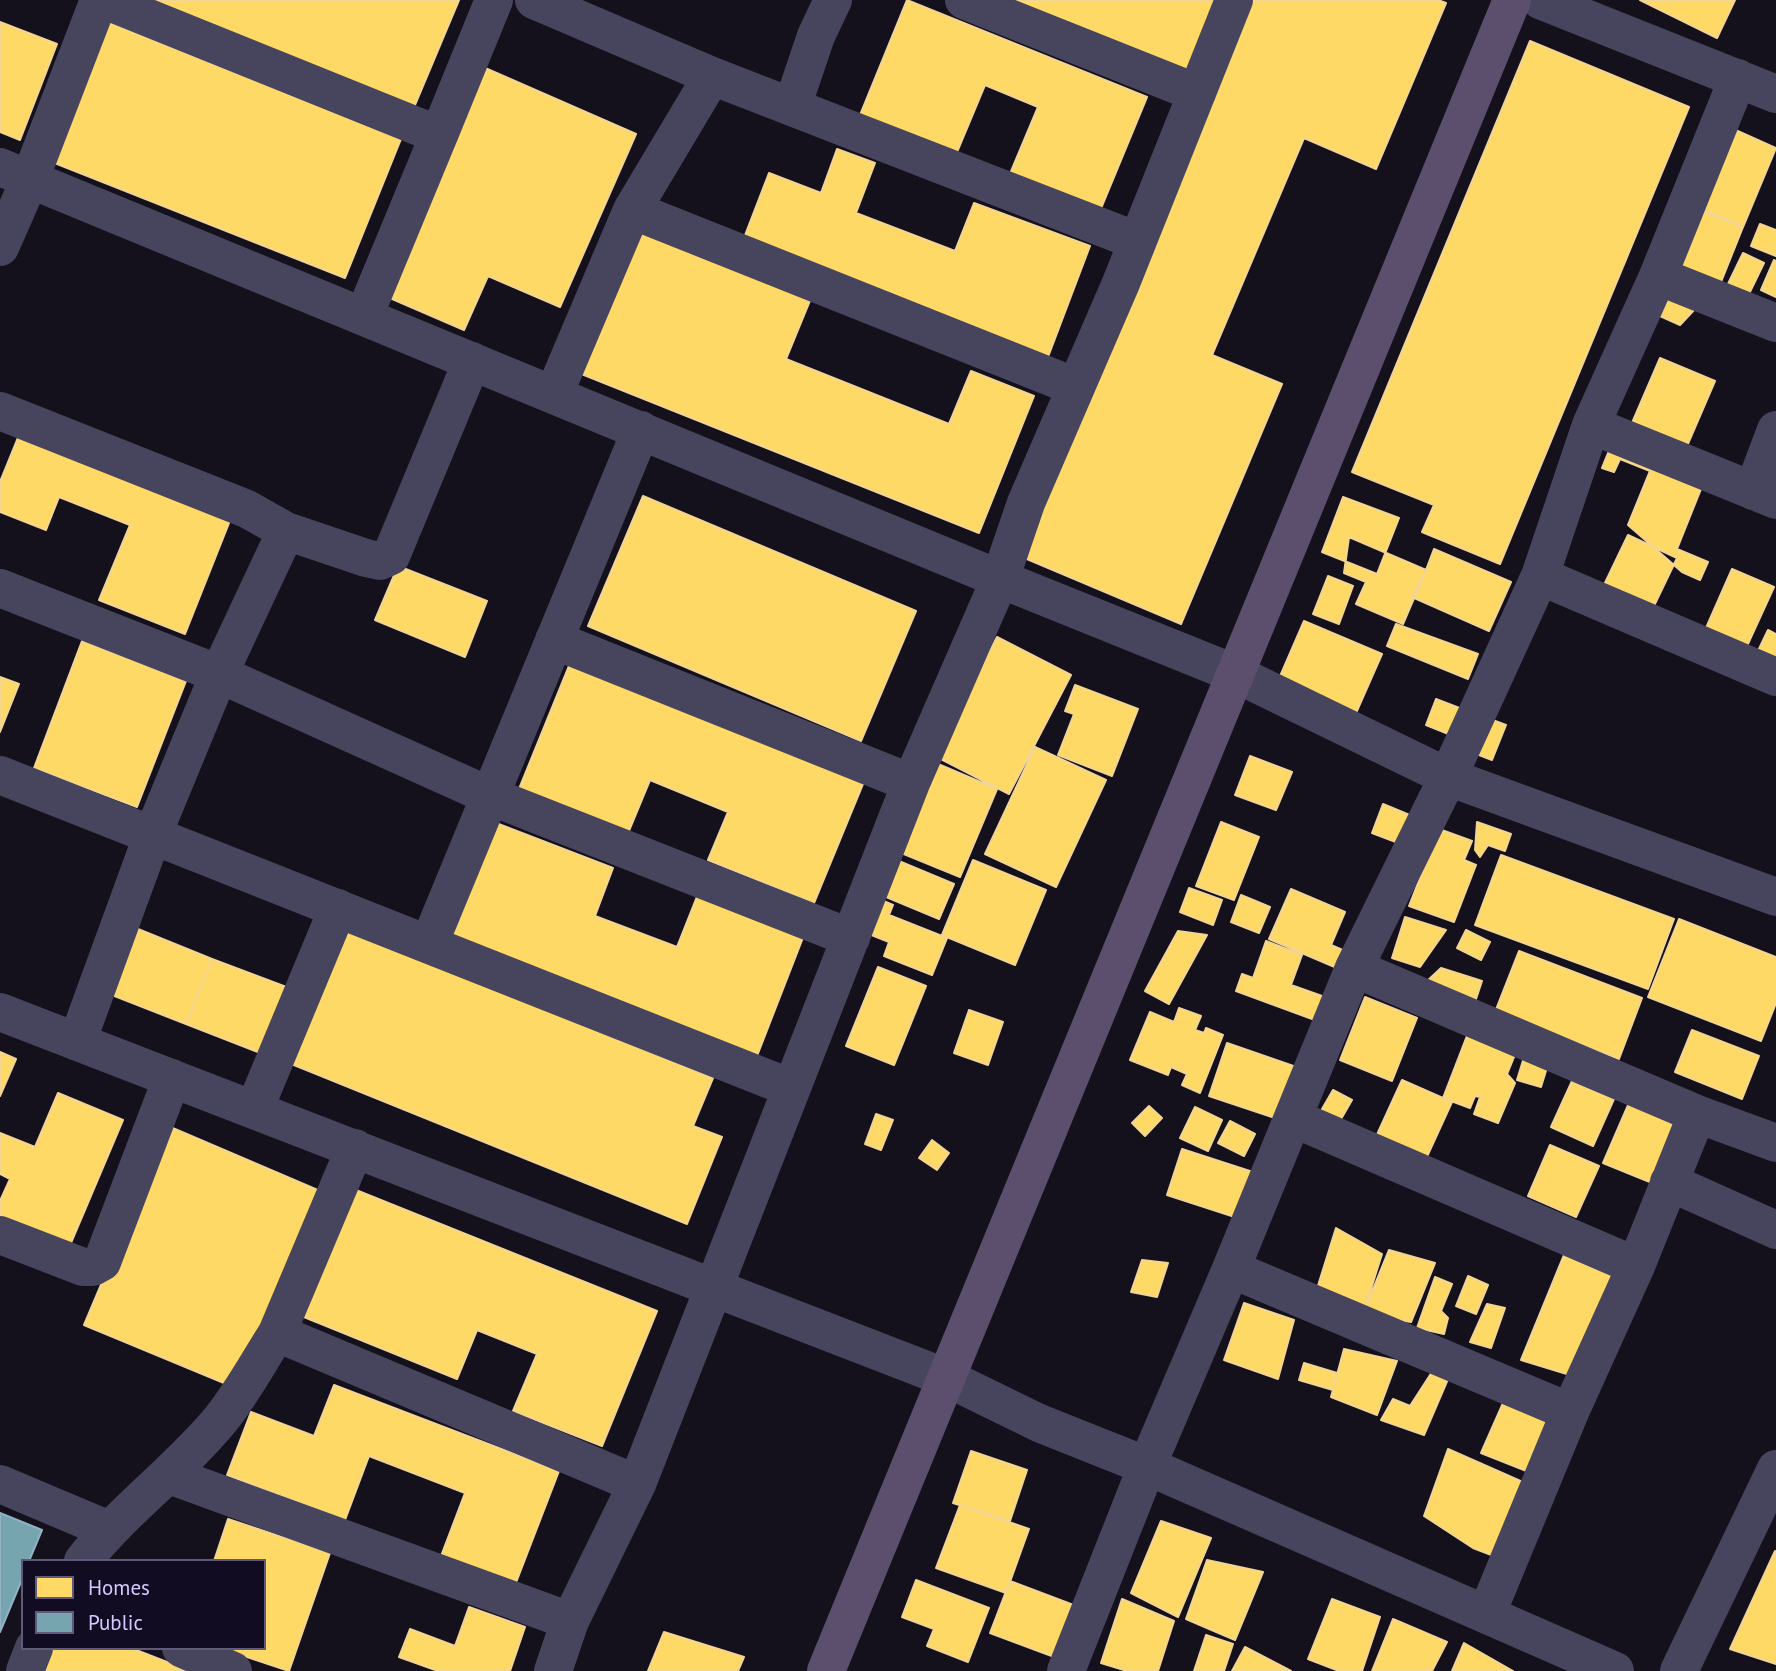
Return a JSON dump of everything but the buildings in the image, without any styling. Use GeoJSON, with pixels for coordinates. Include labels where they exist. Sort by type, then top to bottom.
{"type":"FeatureCollection","features":[{"type":"Feature","properties":{"kind":"main road"},"geometry":{"type":"LineString","coordinates":[[826,1671],[1513,0]]}},
{"type":"Feature","properties":{"kind":"street"},"geometry":{"type":"LineString","coordinates":[[0,247],[15,173],[99,0]]}},
{"type":"Feature","properties":{"kind":"street"},"geometry":{"type":"LineString","coordinates":[[104,0],[439,135]]}},
{"type":"Feature","properties":{"kind":"street"},"geometry":{"type":"LineString","coordinates":[[364,316],[494,0]]}},
{"type":"Feature","properties":{"kind":"street"},"geometry":{"type":"LineString","coordinates":[[534,0],[712,76],[1138,240]]}},
{"type":"Feature","properties":{"kind":"street"},"geometry":{"type":"LineString","coordinates":[[792,107],[816,36],[834,0]]}},
{"type":"Feature","properties":{"kind":"street"},"geometry":{"type":"LineString","coordinates":[[964,0],[1197,93]]}},
{"type":"Feature","properties":{"kind":"street"},"geometry":{"type":"LineString","coordinates":[[553,1671],[570,1621],[637,1484],[911,783],[1000,579],[1026,503],[1138,240],[1234,0]]}},
{"type":"Feature","properties":{"kind":"street"},"geometry":{"type":"LineString","coordinates":[[1540,0],[1776,94]]}},
{"type":"Feature","properties":{"kind":"street"},"geometry":{"type":"LineString","coordinates":[[554,394],[632,210],[712,76]]}},
{"type":"Feature","properties":{"kind":"street"},"geometry":{"type":"LineString","coordinates":[[1074,1669],[1147,1466],[1354,968],[1448,777],[1540,576],[1591,425],[1658,276],[1738,78]]}},
{"type":"Feature","properties":{"kind":"street"},"geometry":{"type":"LineString","coordinates":[[15,173],[1236,674],[1448,777],[1776,897]]}},
{"type":"Feature","properties":{"kind":"street"},"geometry":{"type":"LineString","coordinates":[[632,210],[1076,387]]}},
{"type":"Feature","properties":{"kind":"street"},"geometry":{"type":"LineString","coordinates":[[1658,276],[1776,323]]}},
{"type":"Feature","properties":{"kind":"street"},"geometry":{"type":"LineString","coordinates":[[0,411],[247,509],[286,531],[380,561],[391,556],[472,361]]}},
{"type":"Feature","properties":{"kind":"street"},"geometry":{"type":"LineString","coordinates":[[1591,425],[1764,495],[1776,430]]}},
{"type":"Feature","properties":{"kind":"street"},"geometry":{"type":"LineString","coordinates":[[429,944],[641,430]]}},
{"type":"Feature","properties":{"kind":"street"},"geometry":{"type":"LineString","coordinates":[[77,1042],[153,834],[219,674],[286,531]]}},
{"type":"Feature","properties":{"kind":"street"},"geometry":{"type":"LineString","coordinates":[[1540,576],[1776,677]]}},
{"type":"Feature","properties":{"kind":"street"},"geometry":{"type":"LineString","coordinates":[[0,588],[219,674],[490,796],[851,938]]}},
{"type":"Feature","properties":{"kind":"street"},"geometry":{"type":"LineString","coordinates":[[554,640],[911,783]]}},
{"type":"Feature","properties":{"kind":"street"},"geometry":{"type":"LineString","coordinates":[[0,775],[791,1088]]}},
{"type":"Feature","properties":{"kind":"street"},"geometry":{"type":"LineString","coordinates":[[254,1110],[338,908]]}},
{"type":"Feature","properties":{"kind":"street"},"geometry":{"type":"LineString","coordinates":[[1354,968],[1697,1114],[1776,1143]]}},
{"type":"Feature","properties":{"kind":"street"},"geometry":{"type":"LineString","coordinates":[[0,1012],[947,1378],[1039,1423],[1147,1466],[1487,1613],[1590,1666]]}},
{"type":"Feature","properties":{"kind":"street"},"geometry":{"type":"LineString","coordinates":[[0,1236],[83,1267],[93,1267],[102,1262],[172,1078]]}},
{"type":"Feature","properties":{"kind":"street"},"geometry":{"type":"LineString","coordinates":[[1487,1613],[1570,1412],[1636,1266],[1697,1114]]}},
{"type":"Feature","properties":{"kind":"street"},"geometry":{"type":"LineString","coordinates":[[1293,1118],[1636,1266]]}},
{"type":"Feature","properties":{"kind":"street"},"geometry":{"type":"LineString","coordinates":[[85,1559],[110,1530],[169,1475],[222,1417],[277,1333],[355,1148]]}},
{"type":"Feature","properties":{"kind":"street"},"geometry":{"type":"LineString","coordinates":[[1670,1182],[1776,1230]]}},
{"type":"Feature","properties":{"kind":"street"},"geometry":{"type":"LineString","coordinates":[[1231,1269],[1570,1412]]}},
{"type":"Feature","properties":{"kind":"street"},"geometry":{"type":"LineString","coordinates":[[277,1333],[637,1484]]}},
{"type":"Feature","properties":{"kind":"street"},"geometry":{"type":"LineString","coordinates":[[169,1475],[570,1621]]}},
{"type":"Feature","properties":{"kind":"street"},"geometry":{"type":"LineString","coordinates":[[1679,1671],[1774,1479]]}},
{"type":"Feature","properties":{"kind":"street"},"geometry":{"type":"LineString","coordinates":[[0,1484],[110,1530]]}},
{"type":"Feature","properties":{"kind":"street"},"geometry":{"type":"LineString","coordinates":[[25,1671],[33,1650]]}},
{"type":"Feature","properties":{"kind":"street"},"geometry":{"type":"LineString","coordinates":[[186,1650],[233,1671]]}}]}
